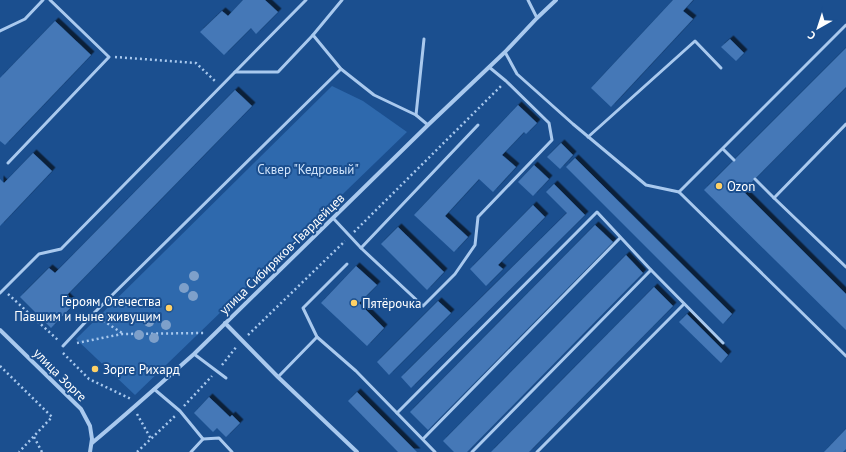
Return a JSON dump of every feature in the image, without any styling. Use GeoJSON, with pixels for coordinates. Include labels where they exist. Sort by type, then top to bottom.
{"type":"FeatureCollection","features":[{"type":"Feature","properties":{"kind":"street","name":"улица Сибиряков-Гвардейцев"},"geometry":{"type":"LineString","coordinates":[[92,443],[134,408],[194,354],[428,125],[505,52],[556,0]]}},
{"type":"Feature","properties":{"kind":"street"},"geometry":{"type":"LineString","coordinates":[[225,323],[278,377],[358,452]]}},
{"type":"Feature","properties":{"kind":"street","name":"улица Зорге"},"geometry":{"type":"LineString","coordinates":[[0,330],[81,409],[90,426],[92,443]]}},
{"type":"Feature","properties":{"kind":"street"},"geometry":{"type":"LineString","coordinates":[[90,452],[92,443]]}},
{"type":"Feature","properties":{"kind":"lane"},"geometry":{"type":"LineString","coordinates":[[0,31],[25,19],[43,0]]}},
{"type":"Feature","properties":{"kind":"lane"},"geometry":{"type":"LineString","coordinates":[[8,163],[109,56],[50,0]]}},
{"type":"Feature","properties":{"kind":"lane"},"geometry":{"type":"LineString","coordinates":[[0,293],[38,254],[61,249],[306,0]]}},
{"type":"Feature","properties":{"kind":"lane"},"geometry":{"type":"LineString","coordinates":[[235,72],[278,72],[313,35],[342,0]]}},
{"type":"Feature","properties":{"kind":"lane"},"geometry":{"type":"LineString","coordinates":[[528,0],[537,18]]}},
{"type":"Feature","properties":{"kind":"lane"},"geometry":{"type":"LineString","coordinates":[[679,192],[846,25]]}},
{"type":"Feature","properties":{"kind":"lane"},"geometry":{"type":"LineString","coordinates":[[313,35],[341,69],[374,95],[416,115],[428,125]]}},
{"type":"Feature","properties":{"kind":"lane"},"geometry":{"type":"LineString","coordinates":[[416,115],[424,39]]}},
{"type":"Feature","properties":{"kind":"lane"},"geometry":{"type":"LineString","coordinates":[[588,137],[695,41],[721,68]]}},
{"type":"Feature","properties":{"kind":"lane"},"geometry":{"type":"LineString","coordinates":[[505,52],[518,74],[588,137],[646,185],[679,192],[846,356]]}},
{"type":"Feature","properties":{"kind":"lane"},"geometry":{"type":"LineString","coordinates":[[333,218],[361,248],[423,306],[455,274],[475,245],[478,217],[552,140],[549,123],[506,81],[489,67]]}},
{"type":"Feature","properties":{"kind":"lane"},"geometry":{"type":"LineString","coordinates":[[64,346],[93,314],[341,69]]}},
{"type":"Feature","properties":{"kind":"lane"},"geometry":{"type":"LineString","coordinates":[[774,198],[846,124]]}},
{"type":"Feature","properties":{"kind":"lane"},"geometry":{"type":"LineString","coordinates":[[361,248],[478,125]]}},
{"type":"Feature","properties":{"kind":"lane"},"geometry":{"type":"LineString","coordinates":[[723,149],[734,160]]}},
{"type":"Feature","properties":{"kind":"lane"},"geometry":{"type":"LineString","coordinates":[[755,179],[846,267]]}},
{"type":"Feature","properties":{"kind":"lane"},"geometry":{"type":"LineString","coordinates":[[398,413],[597,212],[650,270],[723,343]]}},
{"type":"Feature","properties":{"kind":"lane"},"geometry":{"type":"LineString","coordinates":[[423,439],[620,238]]}},
{"type":"Feature","properties":{"kind":"lane"},"geometry":{"type":"LineString","coordinates":[[347,264],[303,308],[317,337],[356,371],[435,452]]}},
{"type":"Feature","properties":{"kind":"lane"},"geometry":{"type":"LineString","coordinates":[[472,452],[650,270]]}},
{"type":"Feature","properties":{"kind":"lane"},"geometry":{"type":"LineString","coordinates":[[537,452],[684,304]]}},
{"type":"Feature","properties":{"kind":"lane"},"geometry":{"type":"LineString","coordinates":[[278,377],[317,337]]}},
{"type":"Feature","properties":{"kind":"lane"},"geometry":{"type":"LineString","coordinates":[[194,354],[226,378]]}},
{"type":"Feature","properties":{"kind":"lane"},"geometry":{"type":"LineString","coordinates":[[154,389],[180,411],[203,439]]}},
{"type":"Feature","properties":{"kind":"lane"},"geometry":{"type":"LineString","coordinates":[[191,452],[203,439],[219,438],[232,452]]}},
{"type":"Feature","properties":{"kind":"path"},"geometry":{"type":"LineString","coordinates":[[109,56],[196,63],[221,86]]}},
{"type":"Feature","properties":{"kind":"path"},"geometry":{"type":"LineString","coordinates":[[138,452],[180,411],[241,341],[350,236],[506,81]]}},
{"type":"Feature","properties":{"kind":"path"},"geometry":{"type":"LineString","coordinates":[[3,290],[64,346]]}},
{"type":"Feature","properties":{"kind":"path"},"geometry":{"type":"LineString","coordinates":[[93,314],[122,334]]}},
{"type":"Feature","properties":{"kind":"path"},"geometry":{"type":"LineString","coordinates":[[151,439],[134,408],[132,400],[89,379],[60,350],[64,346],[122,334],[215,332]]}},
{"type":"Feature","properties":{"kind":"path"},"geometry":{"type":"LineString","coordinates":[[0,366],[52,417],[19,452]]}},
{"type":"Feature","properties":{"kind":"path"},"geometry":{"type":"LineString","coordinates":[[34,436],[42,452]]}},
{"type":"Feature","properties":{"kind":"green space","name":"Сквер \"Кедровый\""},"geometry":{"type":"Polygon","coordinates":[[[332,86],[363,101],[407,132],[135,395],[76,339],[332,86]]]}},
{"type":"Feature","properties":{"kind":"building"},"geometry":{"type":"Polygon","coordinates":[[[243,0],[265,0],[278,12],[256,34],[251,28],[224,55],[200,32],[222,11],[228,16],[243,0]]]}},
{"type":"Feature","properties":{"kind":"building"},"geometry":{"type":"Polygon","coordinates":[[[673,0],[693,0],[683,11],[693,19],[611,107],[591,88],[673,0]]]}},
{"type":"Feature","properties":{"kind":"building"},"geometry":{"type":"Polygon","coordinates":[[[55,21],[91,55],[5,145],[0,141],[0,78],[55,21]]]}},
{"type":"Feature","properties":{"kind":"building"},"geometry":{"type":"Polygon","coordinates":[[[730,39],[744,53],[736,61],[721,47],[730,39]]]}},
{"type":"Feature","properties":{"kind":"building"},"geometry":{"type":"Polygon","coordinates":[[[846,48],[846,87],[743,191],[846,294],[846,330],[704,190],[846,48]]]}},
{"type":"Feature","properties":{"kind":"building"},"geometry":{"type":"Polygon","coordinates":[[[235,90],[252,106],[66,296],[74,304],[51,328],[20,297],[49,268],[55,273],[235,90]]]}},
{"type":"Feature","properties":{"kind":"building"},"geometry":{"type":"Polygon","coordinates":[[[518,105],[537,123],[526,134],[524,132],[502,155],[516,167],[493,192],[479,179],[445,216],[468,237],[454,252],[414,215],[518,105]]]}},
{"type":"Feature","properties":{"kind":"building"},"geometry":{"type":"Polygon","coordinates":[[[561,143],[573,155],[560,169],[547,157],[561,143]]]}},
{"type":"Feature","properties":{"kind":"building"},"geometry":{"type":"Polygon","coordinates":[[[33,153],[52,171],[0,226],[0,179],[4,183],[33,153]]]}},
{"type":"Feature","properties":{"kind":"building"},"geometry":{"type":"Polygon","coordinates":[[[575,158],[732,314],[723,324],[566,167],[575,158]]]}},
{"type":"Feature","properties":{"kind":"building"},"geometry":{"type":"Polygon","coordinates":[[[534,165],[549,179],[533,196],[518,182],[534,165]]]}},
{"type":"Feature","properties":{"kind":"building"},"geometry":{"type":"Polygon","coordinates":[[[554,184],[585,215],[411,388],[401,377],[567,213],[546,192],[554,184]]]}},
{"type":"Feature","properties":{"kind":"building"},"geometry":{"type":"Polygon","coordinates":[[[533,205],[545,217],[498,265],[503,269],[486,286],[470,269],[533,205]]]}},
{"type":"Feature","properties":{"kind":"building"},"geometry":{"type":"Polygon","coordinates":[[[595,225],[613,242],[428,430],[410,412],[595,225]]]}},
{"type":"Feature","properties":{"kind":"building"},"geometry":{"type":"Polygon","coordinates":[[[398,227],[444,272],[427,290],[381,244],[398,227]]]}},
{"type":"Feature","properties":{"kind":"building"},"geometry":{"type":"Polygon","coordinates":[[[626,255],[643,273],[467,452],[454,452],[443,441],[626,255]]]}},
{"type":"Feature","properties":{"kind":"building"},"geometry":{"type":"Polygon","coordinates":[[[356,266],[377,285],[359,303],[384,328],[367,346],[321,303],[356,266]]]}},
{"type":"Feature","properties":{"kind":"building"},"geometry":{"type":"Polygon","coordinates":[[[654,287],[673,306],[529,452],[491,452],[654,287]]]}},
{"type":"Feature","properties":{"kind":"building"},"geometry":{"type":"Polygon","coordinates":[[[438,301],[451,313],[389,375],[377,362],[438,301]]]}},
{"type":"Feature","properties":{"kind":"building"},"geometry":{"type":"Polygon","coordinates":[[[687,314],[728,355],[721,363],[679,322],[687,314]]]}},
{"type":"Feature","properties":{"kind":"building"},"geometry":{"type":"Polygon","coordinates":[[[357,392],[417,452],[398,452],[348,401],[357,392]]]}},
{"type":"Feature","properties":{"kind":"building"},"geometry":{"type":"Polygon","coordinates":[[[209,397],[230,417],[232,415],[240,423],[226,437],[217,428],[213,432],[194,413],[209,397]]]}},
{"type":"Feature","properties":{"kind":"building"},"geometry":{"type":"Polygon","coordinates":[[[846,429],[846,449],[843,452],[824,452],[846,429]]]}},
{"type":"Feature","properties":{"kind":"place","name":"Ozon"},"geometry":{"type":"Point","coordinates":[719,186]}},
{"type":"Feature","properties":{"kind":"place","name":"Пятёрочка"},"geometry":{"type":"Point","coordinates":[354,303]}},
{"type":"Feature","properties":{"kind":"place","name":"Героям Отечества Павшим и ныне живущим"},"geometry":{"type":"Point","coordinates":[169,308]}},
{"type":"Feature","properties":{"kind":"place","name":"Зорге Рихард"},"geometry":{"type":"Point","coordinates":[95,369]}}]}
